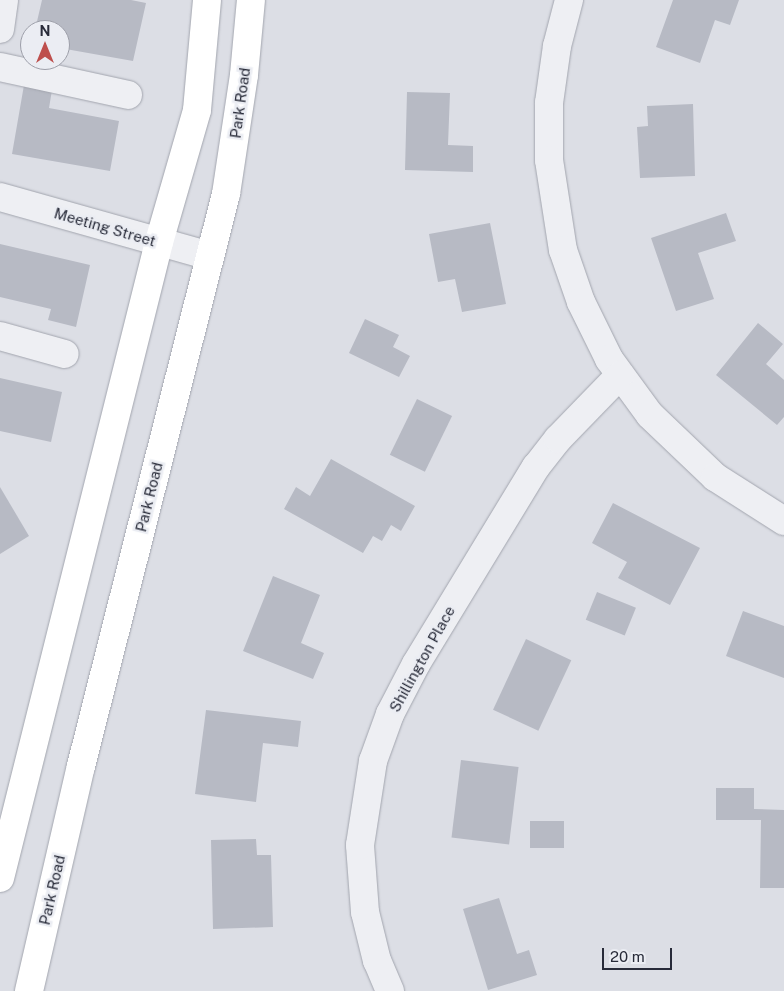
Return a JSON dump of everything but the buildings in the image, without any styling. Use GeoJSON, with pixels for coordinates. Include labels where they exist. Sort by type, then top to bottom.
{"type":"FeatureCollection","features":[{"type":"Feature","properties":{"kind":"main road"},"geometry":{"type":"LineString","coordinates":[[0,878],[159,242],[197,110],[207,0]]}},
{"type":"Feature","properties":{"kind":"main road","name":"Park Road"},"geometry":{"type":"LineString","coordinates":[[29,991],[81,766],[226,194],[237,126],[251,0]]}},
{"type":"Feature","properties":{"kind":"street"},"geometry":{"type":"LineString","coordinates":[[0,29],[4,0]]}},
{"type":"Feature","properties":{"kind":"street"},"geometry":{"type":"LineString","coordinates":[[569,0],[557,46],[550,103],[549,160],[556,214],[581,302],[620,375],[650,415],[715,477],[784,521]]}},
{"type":"Feature","properties":{"kind":"street"},"geometry":{"type":"LineString","coordinates":[[0,67],[128,95]]}},
{"type":"Feature","properties":{"kind":"street","name":"Meeting Street"},"geometry":{"type":"LineString","coordinates":[[0,197],[210,256]]}},
{"type":"Feature","properties":{"kind":"street"},"geometry":{"type":"LineString","coordinates":[[0,336],[65,354]]}},
{"type":"Feature","properties":{"kind":"street","name":"Shillington Place"},"geometry":{"type":"LineString","coordinates":[[390,991],[377,961],[365,912],[360,845],[373,761],[390,714],[416,664],[536,467],[558,439],[620,375]]}}]}
